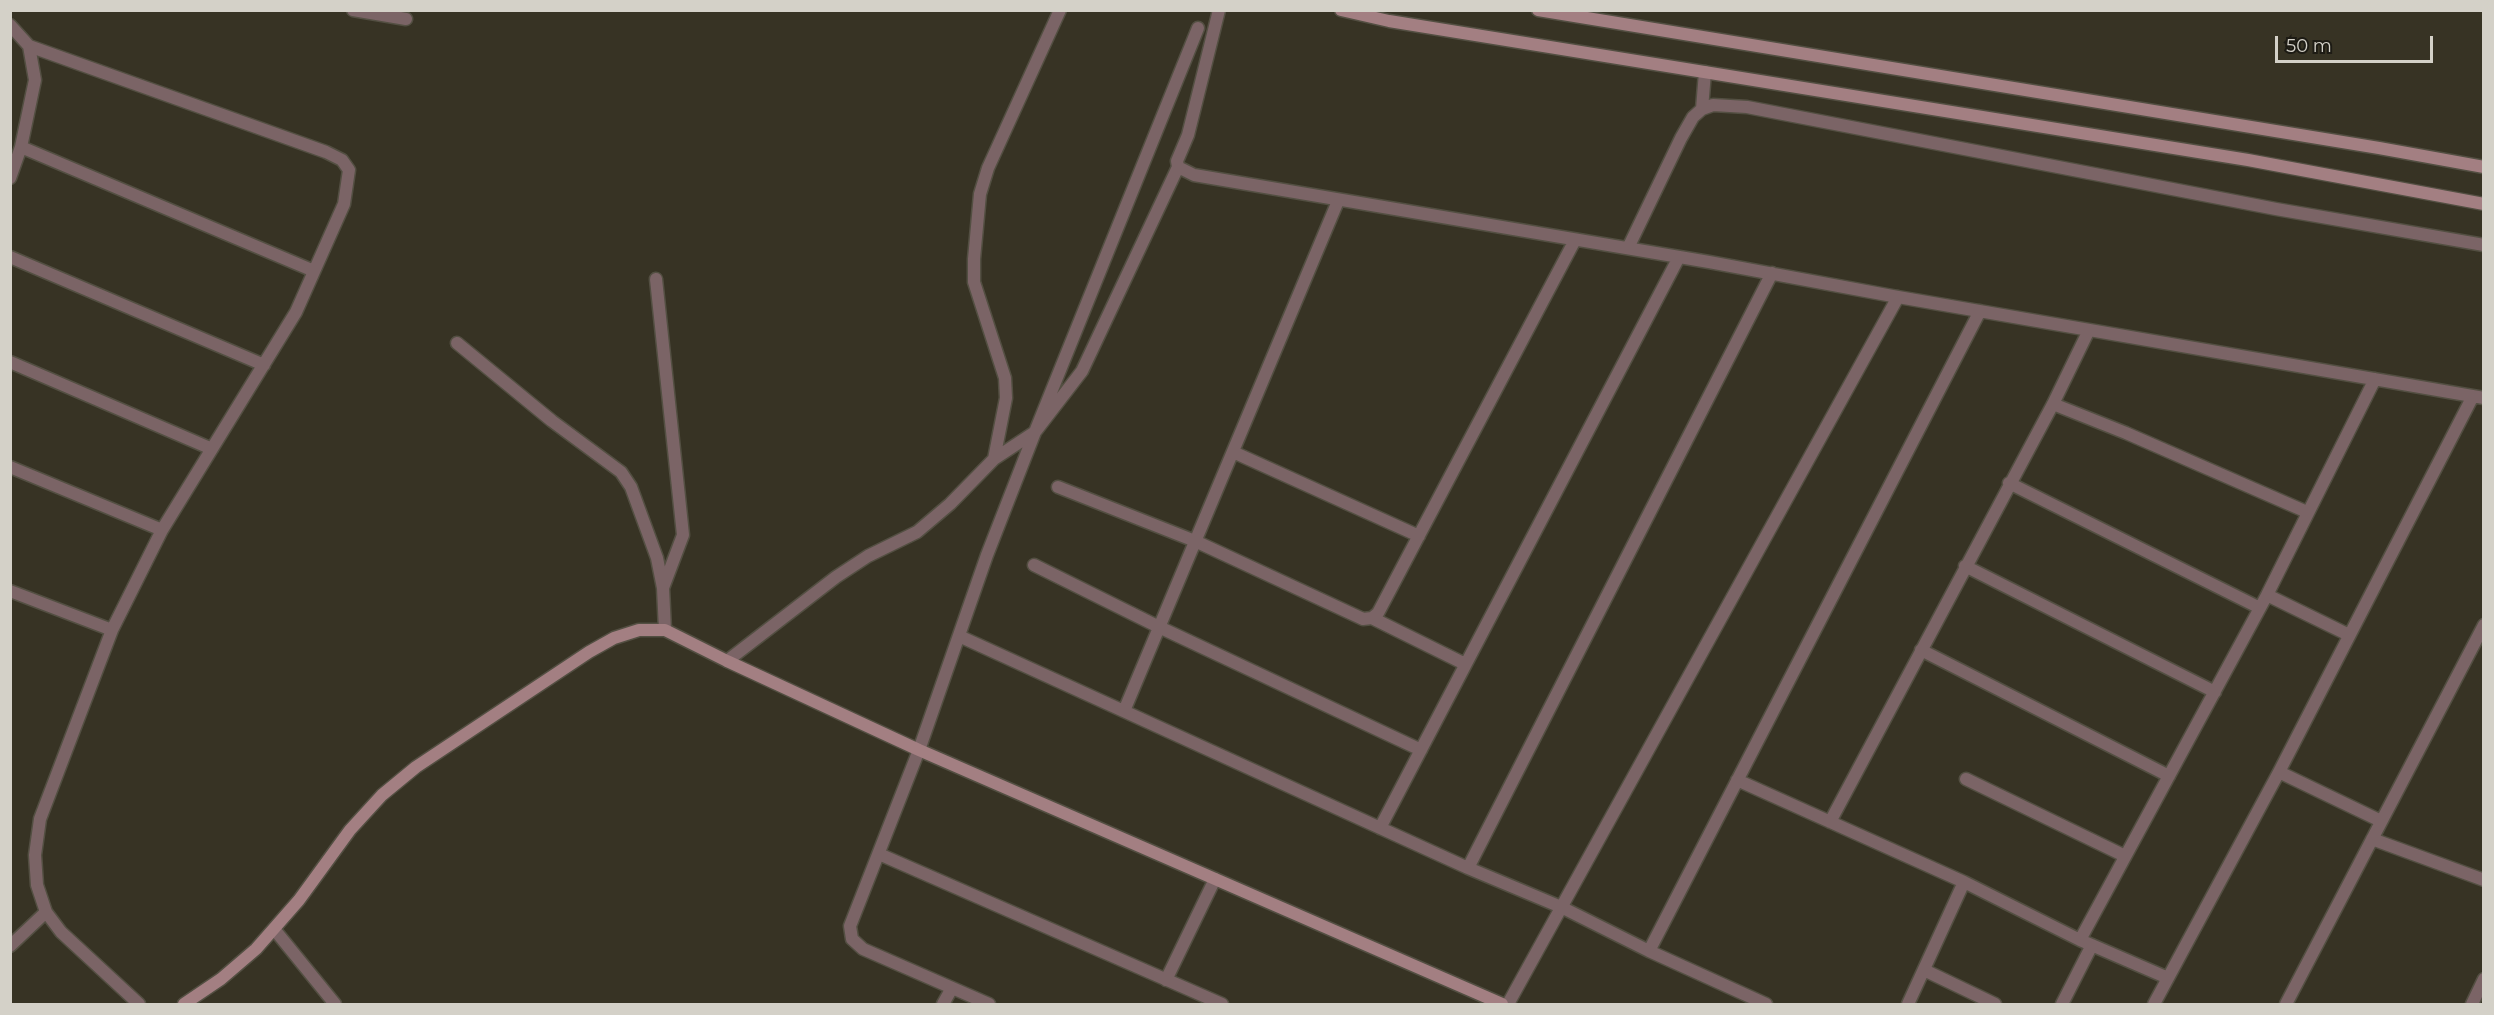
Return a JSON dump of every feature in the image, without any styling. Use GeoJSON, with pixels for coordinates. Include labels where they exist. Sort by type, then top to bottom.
{"type":"FeatureCollection","features":[{"type":"Feature","properties":{"kind":"street"},"geometry":{"type":"LineString","coordinates":[[353,10],[406,19]]}},
{"type":"Feature","properties":{"kind":"street"},"geometry":{"type":"LineString","coordinates":[[994,459],[1006,388],[999,356],[974,282],[980,195],[988,168],[1060,10]]}},
{"type":"Feature","properties":{"kind":"street"},"geometry":{"type":"LineString","coordinates":[[727,662],[836,577],[868,556],[917,532],[950,504],[994,459],[1035,432],[1082,371],[1178,167],[1179,153],[1188,135],[1219,10]]}},
{"type":"Feature","properties":{"kind":"street"},"geometry":{"type":"LineString","coordinates":[[1341,10],[1389,21],[2248,160],[2484,204]]}},
{"type":"Feature","properties":{"kind":"street"},"geometry":{"type":"LineString","coordinates":[[1538,10],[2484,167]]}},
{"type":"Feature","properties":{"kind":"street"},"geometry":{"type":"LineString","coordinates":[[10,25],[29,46],[326,152],[342,160],[349,170],[344,204],[296,312],[162,530],[112,630],[40,819],[35,855],[37,885],[46,912],[62,932],[139,1005]]}},
{"type":"Feature","properties":{"kind":"street"},"geometry":{"type":"LineString","coordinates":[[989,1005],[863,949],[852,939],[850,926],[919,750],[1035,432],[1198,28]]}},
{"type":"Feature","properties":{"kind":"street"},"geometry":{"type":"LineString","coordinates":[[10,178],[21,147],[35,80],[29,46]]}},
{"type":"Feature","properties":{"kind":"street"},"geometry":{"type":"LineString","coordinates":[[1702,109],[1705,72]]}},
{"type":"Feature","properties":{"kind":"street"},"geometry":{"type":"LineString","coordinates":[[1628,248],[1693,117],[1702,109],[1713,105],[1746,107],[2276,209],[2484,245]]}},
{"type":"Feature","properties":{"kind":"street"},"geometry":{"type":"LineString","coordinates":[[21,147],[314,271]]}},
{"type":"Feature","properties":{"kind":"street"},"geometry":{"type":"LineString","coordinates":[[1178,167],[1194,175],[1338,201],[1628,248],[2478,397],[2349,635],[2279,772],[2154,1005]]}},
{"type":"Feature","properties":{"kind":"street"},"geometry":{"type":"LineString","coordinates":[[1124,711],[1338,201]]}},
{"type":"Feature","properties":{"kind":"street"},"geometry":{"type":"LineString","coordinates":[[1372,618],[1378,613],[1575,240]]}},
{"type":"Feature","properties":{"kind":"street"},"geometry":{"type":"LineString","coordinates":[[10,257],[264,365]]}},
{"type":"Feature","properties":{"kind":"street"},"geometry":{"type":"LineString","coordinates":[[1380,828],[1678,257]]}},
{"type":"Feature","properties":{"kind":"street"},"geometry":{"type":"LineString","coordinates":[[1468,868],[1772,273]]}},
{"type":"Feature","properties":{"kind":"street"},"geometry":{"type":"LineString","coordinates":[[656,279],[673,452],[683,516],[683,536],[663,588]]}},
{"type":"Feature","properties":{"kind":"street"},"geometry":{"type":"LineString","coordinates":[[1509,1005],[1898,297]]}},
{"type":"Feature","properties":{"kind":"street"},"geometry":{"type":"LineString","coordinates":[[1649,951],[1980,311]]}},
{"type":"Feature","properties":{"kind":"street"},"geometry":{"type":"LineString","coordinates":[[1830,822],[2053,404],[2089,330]]}},
{"type":"Feature","properties":{"kind":"street"},"geometry":{"type":"LineString","coordinates":[[457,343],[552,421],[621,472],[631,487],[653,548],[663,588],[665,630]]}},
{"type":"Feature","properties":{"kind":"street"},"geometry":{"type":"LineString","coordinates":[[10,362],[212,449]]}},
{"type":"Feature","properties":{"kind":"street"},"geometry":{"type":"LineString","coordinates":[[2080,939],[2267,595],[2375,379]]}},
{"type":"Feature","properties":{"kind":"street"},"geometry":{"type":"LineString","coordinates":[[2053,404],[2307,512]]}},
{"type":"Feature","properties":{"kind":"street"},"geometry":{"type":"LineString","coordinates":[[1233,452],[1419,536]]}},
{"type":"Feature","properties":{"kind":"street"},"geometry":{"type":"LineString","coordinates":[[10,467],[162,530]]}},
{"type":"Feature","properties":{"kind":"street"},"geometry":{"type":"LineString","coordinates":[[2009,483],[2260,608]]}},
{"type":"Feature","properties":{"kind":"street"},"geometry":{"type":"LineString","coordinates":[[1058,487],[1195,541],[1363,619],[1372,618],[1466,664]]}},
{"type":"Feature","properties":{"kind":"street"},"geometry":{"type":"LineString","coordinates":[[1034,565],[1159,627],[1421,750]]}},
{"type":"Feature","properties":{"kind":"street"},"geometry":{"type":"LineString","coordinates":[[1965,566],[2215,692]]}},
{"type":"Feature","properties":{"kind":"street"},"geometry":{"type":"LineString","coordinates":[[10,591],[112,630]]}},
{"type":"Feature","properties":{"kind":"street"},"geometry":{"type":"LineString","coordinates":[[2267,595],[2349,635]]}},
{"type":"Feature","properties":{"kind":"street"},"geometry":{"type":"LineString","coordinates":[[2286,1005],[2484,624]]}},
{"type":"Feature","properties":{"kind":"street"},"geometry":{"type":"LineString","coordinates":[[184,1005],[221,979],[256,949],[300,900],[350,830],[382,795],[416,767],[589,652],[614,638],[639,630],[665,630],[727,662],[919,750],[1502,1005]]}},
{"type":"Feature","properties":{"kind":"street"},"geometry":{"type":"LineString","coordinates":[[959,636],[1468,868],[1561,907],[1766,1005]]}},
{"type":"Feature","properties":{"kind":"street"},"geometry":{"type":"LineString","coordinates":[[1921,650],[2169,776]]}},
{"type":"Feature","properties":{"kind":"street"},"geometry":{"type":"LineString","coordinates":[[2279,772],[2381,821]]}},
{"type":"Feature","properties":{"kind":"street"},"geometry":{"type":"LineString","coordinates":[[1966,779],[2125,856]]}},
{"type":"Feature","properties":{"kind":"street"},"geometry":{"type":"LineString","coordinates":[[1737,780],[1964,882],[2092,945],[2168,978]]}},
{"type":"Feature","properties":{"kind":"street"},"geometry":{"type":"LineString","coordinates":[[2372,839],[2484,880]]}},
{"type":"Feature","properties":{"kind":"street"},"geometry":{"type":"LineString","coordinates":[[879,854],[1222,1005]]}},
{"type":"Feature","properties":{"kind":"street"},"geometry":{"type":"LineString","coordinates":[[1166,980],[1215,879]]}},
{"type":"Feature","properties":{"kind":"street"},"geometry":{"type":"LineString","coordinates":[[1908,1005],[1964,882]]}},
{"type":"Feature","properties":{"kind":"street"},"geometry":{"type":"LineString","coordinates":[[10,946],[46,912]]}},
{"type":"Feature","properties":{"kind":"street"},"geometry":{"type":"LineString","coordinates":[[274,929],[334,1005]]}},
{"type":"Feature","properties":{"kind":"street"},"geometry":{"type":"LineString","coordinates":[[2062,1005],[2092,945]]}},
{"type":"Feature","properties":{"kind":"street"},"geometry":{"type":"LineString","coordinates":[[1924,970],[1995,1005]]}},
{"type":"Feature","properties":{"kind":"street"},"geometry":{"type":"LineString","coordinates":[[2472,1005],[2482,986]]}},
{"type":"Feature","properties":{"kind":"street"},"geometry":{"type":"LineString","coordinates":[[943,1005],[952,988]]}}]}
